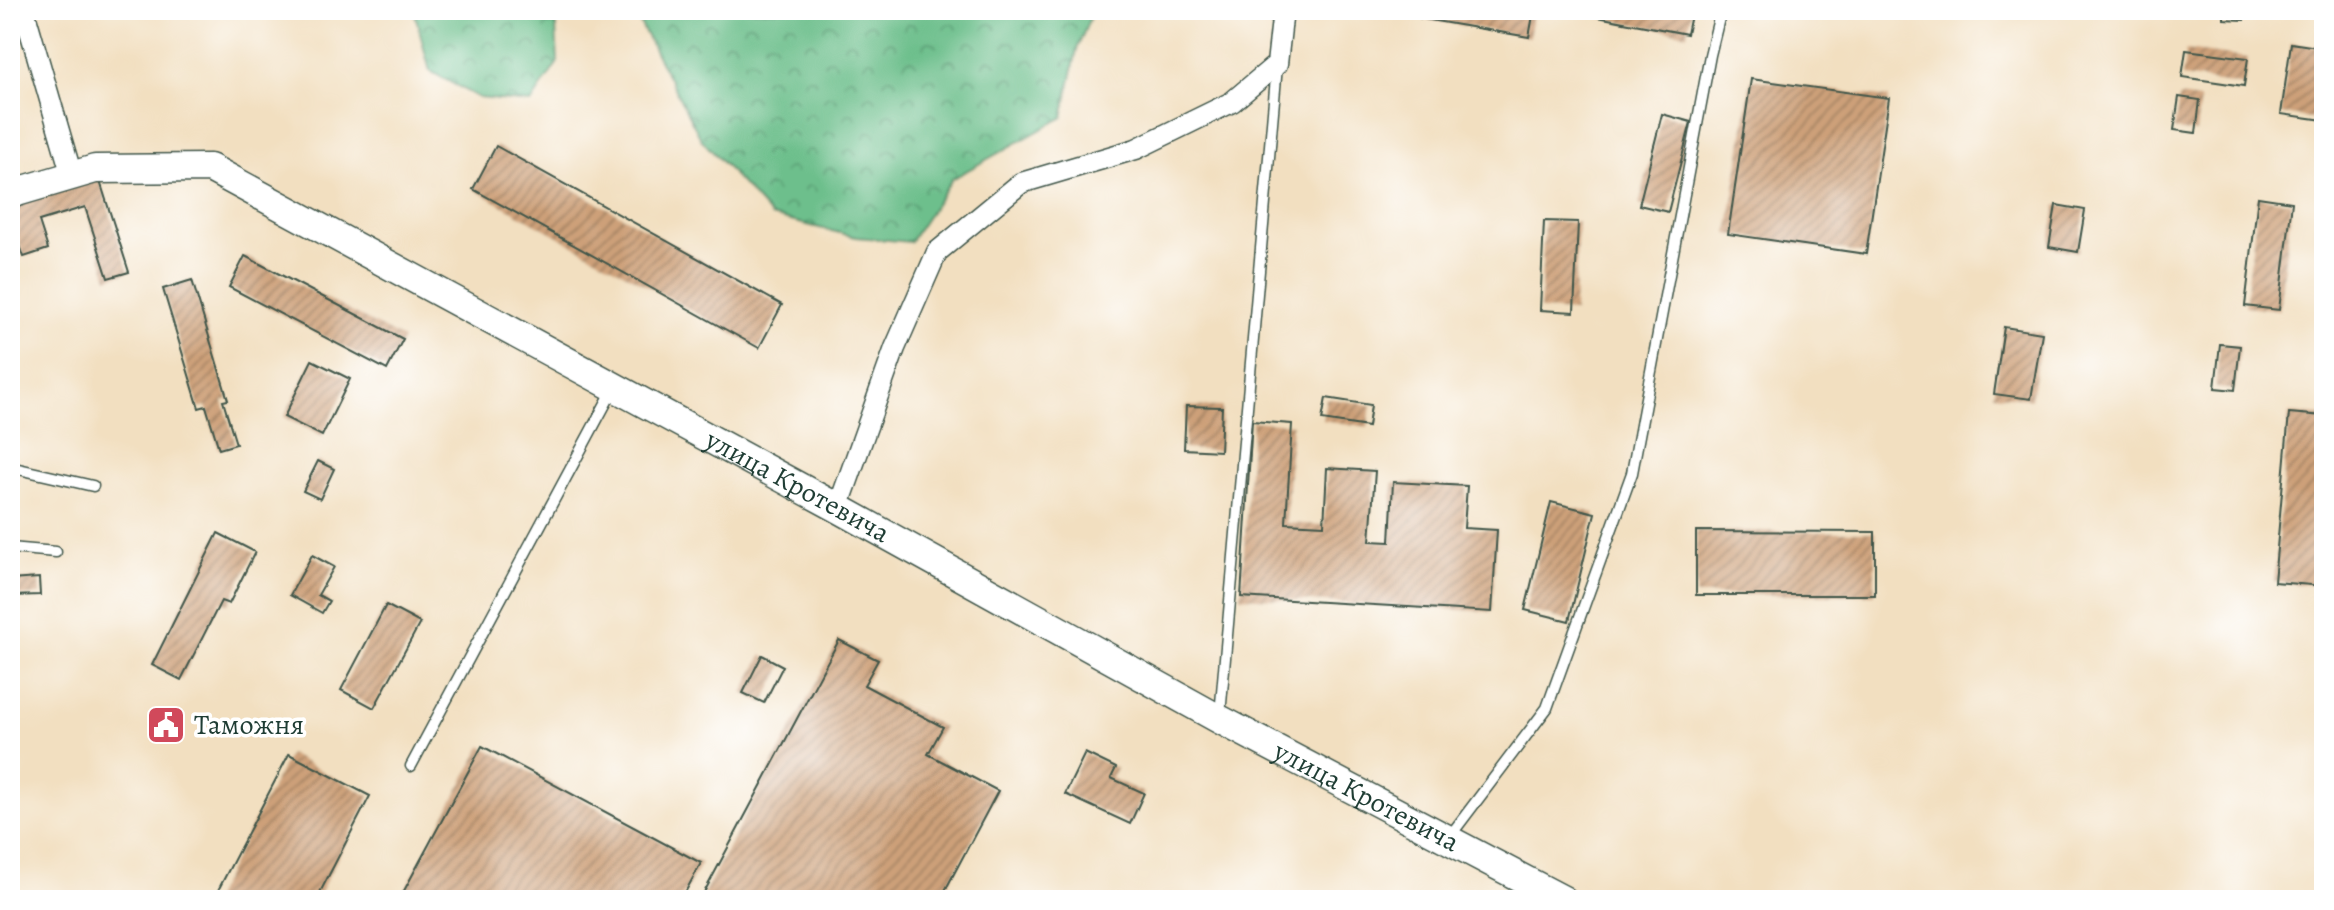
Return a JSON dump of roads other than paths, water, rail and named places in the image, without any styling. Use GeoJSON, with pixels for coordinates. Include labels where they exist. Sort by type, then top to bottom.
{"type":"FeatureCollection","features":[{"type":"Feature","properties":{"kind":"street"},"geometry":{"type":"LineString","coordinates":[[24,10],[72,176]]}},
{"type":"Feature","properties":{"kind":"street"},"geometry":{"type":"LineString","coordinates":[[838,508],[895,348],[937,252],[1021,183],[1136,149],[1232,102],[1277,64],[1283,10]]}},
{"type":"Feature","properties":{"kind":"street","name":"улица Кротевича"},"geometry":{"type":"LineString","coordinates":[[10,194],[95,169],[210,168],[838,508],[1219,719],[1563,900]]}},
{"type":"Feature","properties":{"kind":"lane"},"geometry":{"type":"LineString","coordinates":[[1448,838],[1547,708],[1632,473],[1707,70],[1721,10]]}},
{"type":"Feature","properties":{"kind":"lane"},"geometry":{"type":"LineString","coordinates":[[1219,719],[1277,64]]}},
{"type":"Feature","properties":{"kind":"lane"},"geometry":{"type":"LineString","coordinates":[[411,766],[614,387]]}},
{"type":"Feature","properties":{"kind":"lane"},"geometry":{"type":"LineString","coordinates":[[10,467],[93,486]]}},
{"type":"Feature","properties":{"kind":"lane"},"geometry":{"type":"LineString","coordinates":[[10,548],[56,552]]}},
{"type":"Feature","properties":{"kind":"place","name":"Таможня"},"geometry":{"type":"Point","coordinates":[166,725]}}]}
